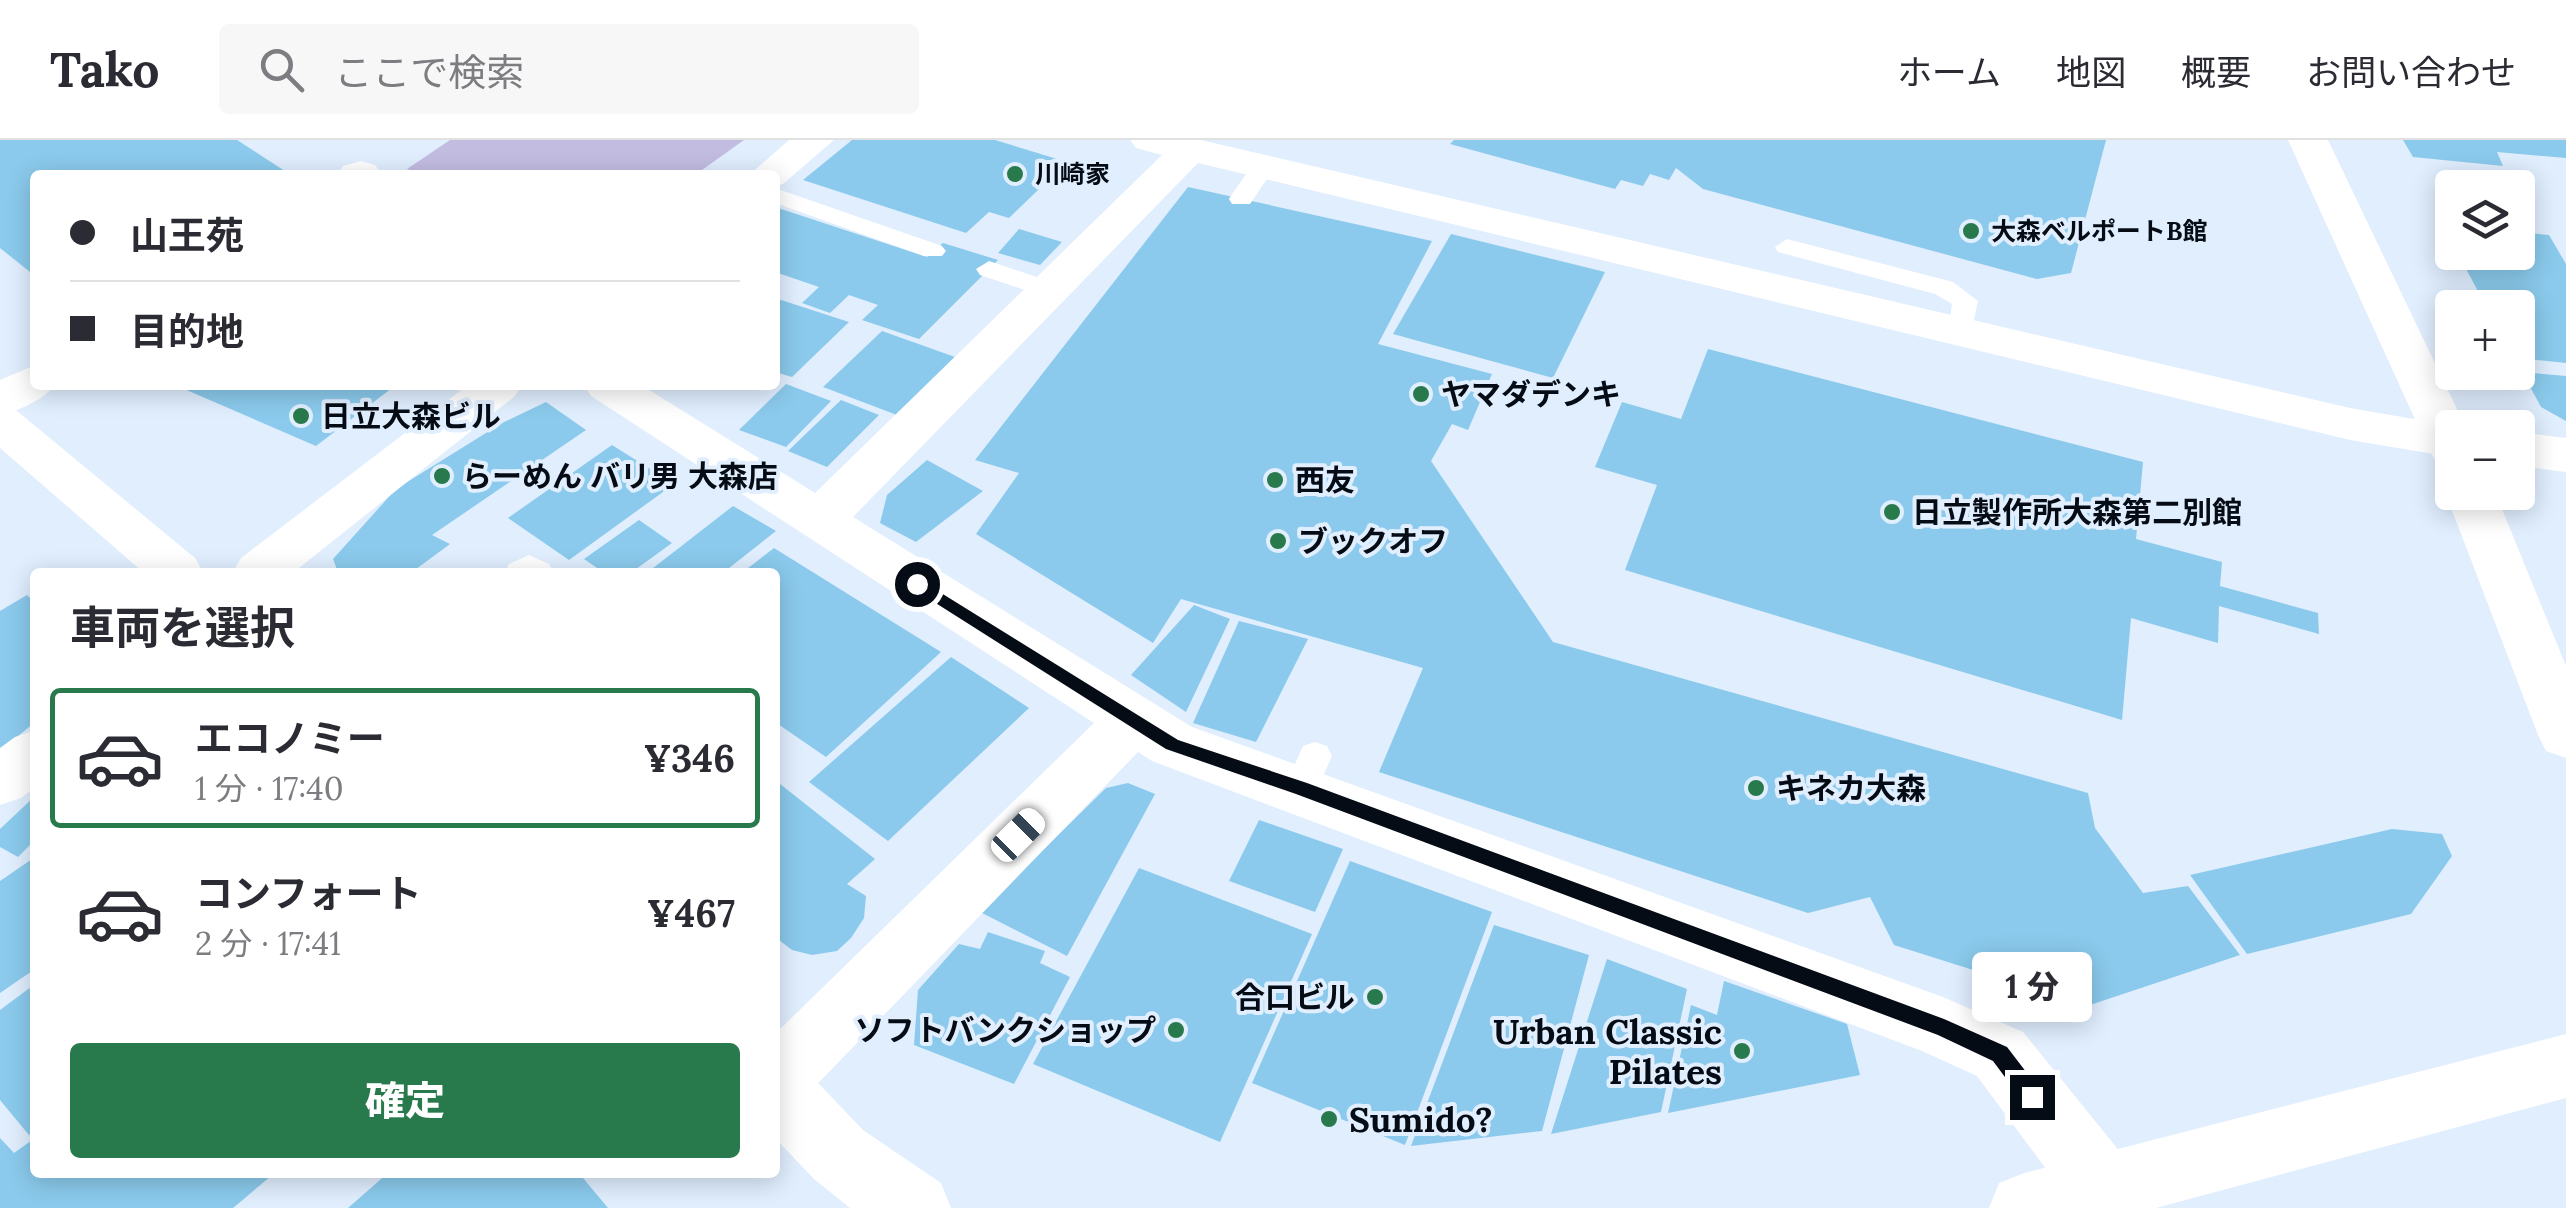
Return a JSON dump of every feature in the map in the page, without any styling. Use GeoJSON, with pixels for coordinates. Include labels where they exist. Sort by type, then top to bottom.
{"type":"FeatureCollection","features":[{"type":"Feature","properties":{"kind":"street"},"geometry":{"type":"LineString","coordinates":[[775,170],[814,140]]}},
{"type":"Feature","properties":{"kind":"street"},"geometry":{"type":"LineString","coordinates":[[2308,140],[2435,410]]}},
{"type":"Feature","properties":{"kind":"street"},"geometry":{"type":"LineString","coordinates":[[817,522],[1049,290],[1170,145],[1252,183],[1962,332],[2350,424],[2435,440]]}},
{"type":"Feature","properties":{"kind":"street"},"geometry":{"type":"LineString","coordinates":[[0,400],[30,383]]}},
{"type":"Feature","properties":{"kind":"street"},"geometry":{"type":"LineString","coordinates":[[264,568],[493,390]]}},
{"type":"Feature","properties":{"kind":"street"},"geometry":{"type":"LineString","coordinates":[[614,390],[1172,744],[1308,772],[2000,1054],[2098,1198]]}},
{"type":"Feature","properties":{"kind":"street"},"geometry":{"type":"LineString","coordinates":[[0,422],[173,568]]}},
{"type":"Feature","properties":{"kind":"street"},"geometry":{"type":"LineString","coordinates":[[2535,451],[2566,456]]}},
{"type":"Feature","properties":{"kind":"street"},"geometry":{"type":"LineString","coordinates":[[2477,510],[2566,734]]}},
{"type":"Feature","properties":{"kind":"street"},"geometry":{"type":"LineString","coordinates":[[780,1078],[1132,721]]}},
{"type":"Feature","properties":{"kind":"street"},"geometry":{"type":"LineString","coordinates":[[0,782],[30,758]]}},
{"type":"Feature","properties":{"kind":"street"},"geometry":{"type":"LineString","coordinates":[[2024,1208],[2098,1198],[2566,1066]]}},
{"type":"Feature","properties":{"kind":"street"},"geometry":{"type":"LineString","coordinates":[[780,1090],[816,1138],[895,1197],[916,1208]]}},
{"type":"Feature","properties":{"kind":"lane"},"geometry":{"type":"LineString","coordinates":[[780,196],[933,251]]}},
{"type":"Feature","properties":{"kind":"lane"},"geometry":{"type":"LineString","coordinates":[[1787,247],[1944,288],[1966,301],[1962,332]]}},
{"type":"Feature","properties":{"kind":"lane"},"geometry":{"type":"LineString","coordinates":[[989,269],[1049,290]]}},
{"type":"Feature","properties":{"kind":"shaded area"},"geometry":{"type":"Polygon","coordinates":[[[450,140],[744,140],[702,170],[407,169],[450,140]]]}},
{"type":"Feature","properties":{"kind":"building"},"geometry":{"type":"Polygon","coordinates":[[[0,140],[237,140],[283,170],[30,170],[30,272],[0,248],[0,140]]]}},
{"type":"Feature","properties":{"kind":"building"},"geometry":{"type":"Polygon","coordinates":[[[852,140],[995,140],[1067,162],[1009,218],[989,212],[966,233],[803,180],[852,140]]]}},
{"type":"Feature","properties":{"kind":"building","name":"大森ベルポートB館"},"geometry":{"type":"Polygon","coordinates":[[[1454,140],[2106,140],[2071,273],[2037,279],[1703,189],[1676,168],[1669,180],[1650,174],[1643,186],[1621,180],[1615,189],[1450,144],[1454,140]]]}},
{"type":"Feature","properties":{"kind":"building"},"geometry":{"type":"Polygon","coordinates":[[[2403,140],[2566,140],[2566,158],[2497,152],[2503,166],[2413,157],[2403,140]]]}},
{"type":"Feature","properties":{"kind":"building"},"geometry":{"type":"Polygon","coordinates":[[[1188,187],[1432,241],[1378,344],[1492,374],[1468,430],[1452,424],[1431,461],[1553,642],[2088,793],[2095,828],[2143,893],[2188,886],[2240,955],[2087,1006],[1894,945],[1870,897],[1808,913],[1379,772],[1423,668],[1181,599],[1153,643],[976,534],[1019,473],[975,460],[1188,187]]]}},
{"type":"Feature","properties":{"kind":"building"},"geometry":{"type":"Polygon","coordinates":[[[780,209],[927,257],[943,243],[998,260],[919,339],[862,320],[878,305],[849,295],[830,313],[802,303],[819,287],[780,274],[780,209]]]}},
{"type":"Feature","properties":{"kind":"building"},"geometry":{"type":"Polygon","coordinates":[[[1019,229],[1062,242],[1040,265],[998,253],[1019,229]]]}},
{"type":"Feature","properties":{"kind":"building"},"geometry":{"type":"Polygon","coordinates":[[[1451,234],[1605,272],[1553,378],[1393,334],[1451,234]]]}},
{"type":"Feature","properties":{"kind":"building"},"geometry":{"type":"Polygon","coordinates":[[[2535,234],[2549,235],[2566,264],[2566,363],[2535,360],[2535,290],[2477,290],[2467,270],[2535,270],[2535,234]]]}},
{"type":"Feature","properties":{"kind":"building"},"geometry":{"type":"Polygon","coordinates":[[[780,300],[849,322],[792,377],[780,373],[780,300]]]}},
{"type":"Feature","properties":{"kind":"building"},"geometry":{"type":"Polygon","coordinates":[[[882,331],[955,357],[897,415],[823,387],[882,331]]]}},
{"type":"Feature","properties":{"kind":"building","name":"日立製作所大森第二別館"},"geometry":{"type":"Polygon","coordinates":[[[1708,349],[2143,462],[2136,539],[2222,562],[2220,586],[2318,613],[2319,634],[2219,606],[2218,643],[2131,618],[2122,720],[1625,570],[1657,485],[1595,467],[1622,402],[1681,419],[1708,349]]]}},
{"type":"Feature","properties":{"kind":"building"},"geometry":{"type":"Polygon","coordinates":[[[2535,373],[2566,376],[2566,421],[2541,407],[2532,390],[2535,390],[2535,373]]]}},
{"type":"Feature","properties":{"kind":"building"},"geometry":{"type":"Polygon","coordinates":[[[786,384],[831,401],[786,447],[739,430],[786,384]]]}},
{"type":"Feature","properties":{"kind":"building","name":"日立大森ビル"},"geometry":{"type":"Polygon","coordinates":[[[187,390],[389,390],[316,446],[187,390]]]}},
{"type":"Feature","properties":{"kind":"building"},"geometry":{"type":"Polygon","coordinates":[[[841,400],[879,415],[827,467],[788,451],[841,400]]]}},
{"type":"Feature","properties":{"kind":"building"},"geometry":{"type":"Polygon","coordinates":[[[546,402],[586,430],[432,535],[450,544],[417,568],[336,568],[333,559],[396,489],[502,423],[546,402]]]}},
{"type":"Feature","properties":{"kind":"building"},"geometry":{"type":"Polygon","coordinates":[[[612,445],[674,484],[569,560],[508,518],[612,445]]]}},
{"type":"Feature","properties":{"kind":"building"},"geometry":{"type":"Polygon","coordinates":[[[927,460],[983,491],[916,542],[880,523],[887,495],[927,460]]]}},
{"type":"Feature","properties":{"kind":"building"},"geometry":{"type":"Polygon","coordinates":[[[733,506],[776,531],[729,568],[653,568],[733,506]]]}},
{"type":"Feature","properties":{"kind":"building"},"geometry":{"type":"Polygon","coordinates":[[[639,520],[672,543],[638,568],[597,568],[584,559],[639,520]]]}},
{"type":"Feature","properties":{"kind":"building"},"geometry":{"type":"Polygon","coordinates":[[[774,548],[941,652],[826,757],[780,725],[780,568],[748,568],[774,548]]]}},
{"type":"Feature","properties":{"kind":"building"},"geometry":{"type":"Polygon","coordinates":[[[27,595],[30,598],[30,726],[0,751],[0,611],[27,595]]]}},
{"type":"Feature","properties":{"kind":"building"},"geometry":{"type":"Polygon","coordinates":[[[1194,605],[1230,619],[1186,712],[1131,675],[1194,605]]]}},
{"type":"Feature","properties":{"kind":"building"},"geometry":{"type":"Polygon","coordinates":[[[1239,621],[1308,639],[1256,742],[1193,723],[1239,621]]]}},
{"type":"Feature","properties":{"kind":"building"},"geometry":{"type":"Polygon","coordinates":[[[951,657],[1029,708],[888,841],[809,782],[951,657]]]}},
{"type":"Feature","properties":{"kind":"building"},"geometry":{"type":"Polygon","coordinates":[[[1128,783],[1155,794],[1067,956],[980,912],[1106,788],[1128,783]]]}},
{"type":"Feature","properties":{"kind":"building"},"geometry":{"type":"Polygon","coordinates":[[[780,784],[875,859],[847,884],[866,896],[864,918],[851,938],[837,951],[812,955],[792,950],[780,941],[780,784]]]}},
{"type":"Feature","properties":{"kind":"building"},"geometry":{"type":"Polygon","coordinates":[[[30,801],[30,845],[18,857],[0,847],[0,829],[30,801]]]}},
{"type":"Feature","properties":{"kind":"building"},"geometry":{"type":"Polygon","coordinates":[[[1259,820],[1343,849],[1315,912],[1229,881],[1259,820]]]}},
{"type":"Feature","properties":{"kind":"building"},"geometry":{"type":"Polygon","coordinates":[[[2392,829],[2442,834],[2452,856],[2411,914],[2247,954],[2190,875],[2392,829]]]}},
{"type":"Feature","properties":{"kind":"building"},"geometry":{"type":"Polygon","coordinates":[[[30,860],[30,972],[0,993],[0,881],[30,860]]]}},
{"type":"Feature","properties":{"kind":"building","name":"合口ビル"},"geometry":{"type":"Polygon","coordinates":[[[1350,861],[1492,912],[1405,1145],[1252,1083],[1350,861]]]}},
{"type":"Feature","properties":{"kind":"building"},"geometry":{"type":"Polygon","coordinates":[[[1139,868],[1312,934],[1220,1142],[1033,1064],[1139,868]]]}},
{"type":"Feature","properties":{"kind":"building"},"geometry":{"type":"Polygon","coordinates":[[[1494,925],[1589,955],[1542,1131],[1411,1146],[1494,925]]]}},
{"type":"Feature","properties":{"kind":"building"},"geometry":{"type":"Polygon","coordinates":[[[988,932],[1045,951],[1040,963],[1070,977],[1014,1084],[914,1045],[918,990],[959,944],[980,949],[988,932]]]}},
{"type":"Feature","properties":{"kind":"building"},"geometry":{"type":"Polygon","coordinates":[[[1607,959],[1687,989],[1661,1112],[1551,1134],[1607,959]]]}},
{"type":"Feature","properties":{"kind":"building"},"geometry":{"type":"Polygon","coordinates":[[[1724,981],[1847,1024],[1860,1075],[1668,1113],[1691,1005],[1717,1015],[1724,981]]]}},
{"type":"Feature","properties":{"kind":"building"},"geometry":{"type":"Polygon","coordinates":[[[30,988],[29,1135],[0,1100],[0,1010],[30,988]]]}},
{"type":"Feature","properties":{"kind":"building"},"geometry":{"type":"Polygon","coordinates":[[[0,1138],[14,1153],[30,1142],[30,1178],[269,1178],[233,1208],[0,1208],[0,1138]]]}},
{"type":"Feature","properties":{"kind":"building"},"geometry":{"type":"Polygon","coordinates":[[[382,1178],[583,1178],[608,1208],[348,1208],[382,1178]]]}},
{"type":"Feature","properties":{"kind":"place","name":"川崎家"},"geometry":{"type":"Point","coordinates":[1015,174]}},
{"type":"Feature","properties":{"kind":"place","name":"大森ベルポートB館"},"geometry":{"type":"Point","coordinates":[1971,231]}},
{"type":"Feature","properties":{"kind":"place","name":"ヤマダデンキ"},"geometry":{"type":"Point","coordinates":[1421,394]}},
{"type":"Feature","properties":{"kind":"place","name":"日立大森ビル"},"geometry":{"type":"Point","coordinates":[301,416]}},
{"type":"Feature","properties":{"kind":"place","name":"らーめん バリ男 大森店"},"geometry":{"type":"Point","coordinates":[442,476]}},
{"type":"Feature","properties":{"kind":"place","name":"西友"},"geometry":{"type":"Point","coordinates":[1275,480]}},
{"type":"Feature","properties":{"kind":"place","name":"日立製作所大森第二別館"},"geometry":{"type":"Point","coordinates":[1892,512]}},
{"type":"Feature","properties":{"kind":"place","name":"ブックオフ"},"geometry":{"type":"Point","coordinates":[1278,541]}},
{"type":"Feature","properties":{"kind":"place","name":"キネカ大森"},"geometry":{"type":"Point","coordinates":[1756,788]}},
{"type":"Feature","properties":{"kind":"place","name":"合口ビル"},"geometry":{"type":"Point","coordinates":[1375,997]}},
{"type":"Feature","properties":{"kind":"place","name":"ソフトバンクショップ"},"geometry":{"type":"Point","coordinates":[1176,1030]}},
{"type":"Feature","properties":{"kind":"place","name":"Urban Classic Pilates"},"geometry":{"type":"Point","coordinates":[1742,1051]}},
{"type":"Feature","properties":{"kind":"place","name":"Sumido?"},"geometry":{"type":"Point","coordinates":[1329,1119]}},
{"type":"Feature","properties":{"kind":"route"},"geometry":{"type":"LineString","coordinates":[[917,584],[1172,744],[1301,788],[1944,1028],[2000,1054],[2032,1097]]}}]}
